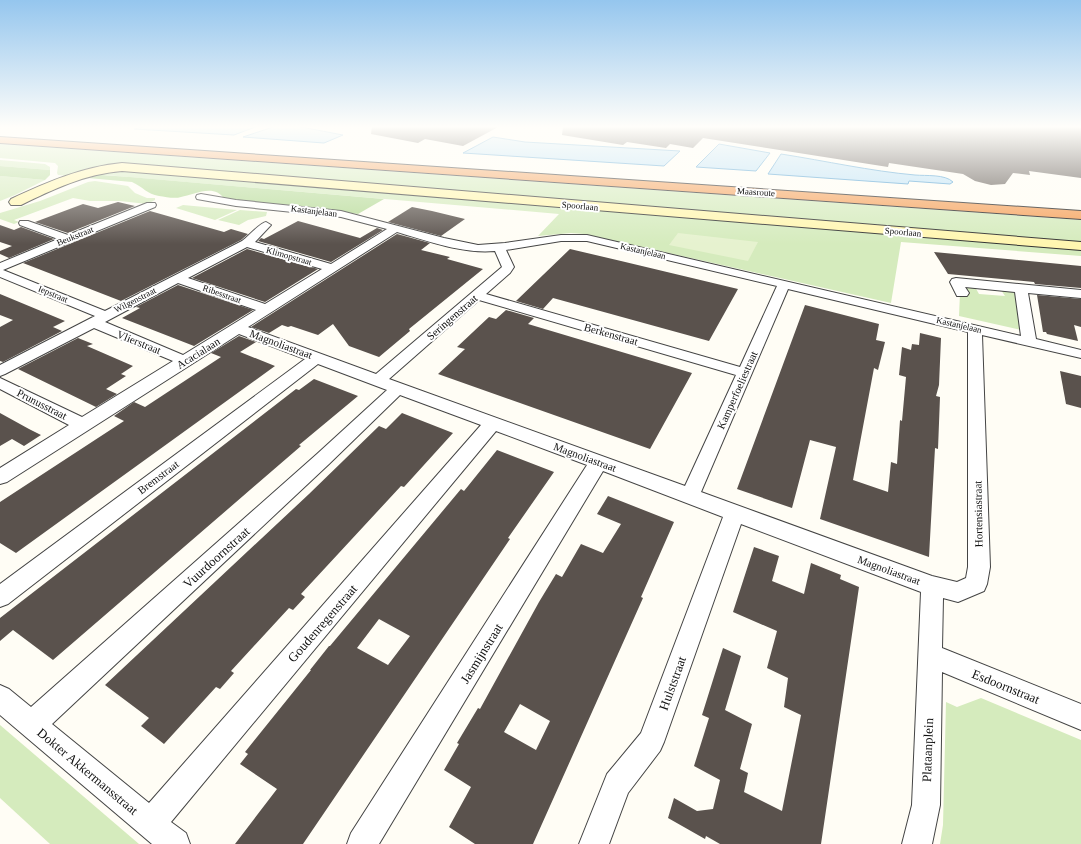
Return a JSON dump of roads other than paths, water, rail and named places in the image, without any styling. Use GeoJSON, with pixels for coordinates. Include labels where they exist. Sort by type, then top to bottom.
{"type":"FeatureCollection","features":[{"type":"Feature","properties":{"kind":"highway","name":"Maasroute"},"geometry":{"type":"LineString","coordinates":[[366,165],[1081,215]]}},
{"type":"Feature","properties":{"kind":"highway","name":"Maasroute"},"geometry":{"type":"LineString","coordinates":[[494,165],[1081,205]]}},
{"type":"Feature","properties":{"kind":"main road","name":"Spoorlaan"},"geometry":{"type":"LineString","coordinates":[[11,204],[48,192],[78,178],[81,175],[99,169],[122,167],[1081,246]]}},
{"type":"Feature","properties":{"kind":"street","name":"Kastanjelaan"},"geometry":{"type":"LineString","coordinates":[[201,197],[229,203],[329,212],[469,246],[499,248],[577,237],[1081,354]]}},
{"type":"Feature","properties":{"kind":"street","name":"Beukstraat"},"geometry":{"type":"LineString","coordinates":[[0,268],[150,204]]}},
{"type":"Feature","properties":{"kind":"street"},"geometry":{"type":"LineString","coordinates":[[24,223],[68,239]]}},
{"type":"Feature","properties":{"kind":"street","name":"Wilgenstraat"},"geometry":{"type":"LineString","coordinates":[[0,371],[246,243],[255,237],[266,224]]}},
{"type":"Feature","properties":{"kind":"street","name":"Acacialaan"},"geometry":{"type":"LineString","coordinates":[[0,477],[396,228]]}},
{"type":"Feature","properties":{"kind":"street","name":"Klimopstraat"},"geometry":{"type":"LineString","coordinates":[[246,243],[332,268]]}},
{"type":"Feature","properties":{"kind":"street","name":"Seringenstraat"},"geometry":{"type":"LineString","coordinates":[[378,380],[508,267],[499,248]]}},
{"type":"Feature","properties":{"kind":"street","name":"Iepstraat"},"geometry":{"type":"LineString","coordinates":[[0,273],[99,319]]}},
{"type":"Feature","properties":{"kind":"street","name":"Ribesstraat"},"geometry":{"type":"LineString","coordinates":[[177,279],[267,309]]}},
{"type":"Feature","properties":{"kind":"street"},"geometry":{"type":"LineString","coordinates":[[962,293],[956,282],[1081,294]]}},
{"type":"Feature","properties":{"kind":"street","name":"Kamperfoeliestraat"},"geometry":{"type":"LineString","coordinates":[[690,496],[784,284]]}},
{"type":"Feature","properties":{"kind":"street"},"geometry":{"type":"LineString","coordinates":[[1021,288],[1029,342]]}},
{"type":"Feature","properties":{"kind":"street","name":"Berkenstraat"},"geometry":{"type":"LineString","coordinates":[[476,296],[745,373]]}},
{"type":"Feature","properties":{"kind":"street","name":"Vlierstraat"},"geometry":{"type":"LineString","coordinates":[[99,319],[185,361]]}},
{"type":"Feature","properties":{"kind":"street","name":"Magnoliastraat"},"geometry":{"type":"LineString","coordinates":[[237,328],[932,586]]}},
{"type":"Feature","properties":{"kind":"street","name":"Hortensiastraat"},"geometry":{"type":"LineString","coordinates":[[932,586],[958,592],[976,584],[980,567],[975,329]]}},
{"type":"Feature","properties":{"kind":"street","name":"Bremstraat"},"geometry":{"type":"LineString","coordinates":[[0,597],[317,358]]}},
{"type":"Feature","properties":{"kind":"street","name":"Prunusstraat"},"geometry":{"type":"LineString","coordinates":[[0,382],[83,425]]}},
{"type":"Feature","properties":{"kind":"street","name":"Vuurdoornstraat"},"geometry":{"type":"LineString","coordinates":[[32,724],[323,459],[398,388]]}},
{"type":"Feature","properties":{"kind":"street","name":"Goudenregenstraat"},"geometry":{"type":"LineString","coordinates":[[150,824],[493,423]]}},
{"type":"Feature","properties":{"kind":"street","name":"Jasmijnstraat"},"geometry":{"type":"LineString","coordinates":[[362,844],[599,462]]}},
{"type":"Feature","properties":{"kind":"street","name":"Hulststraat"},"geometry":{"type":"LineString","coordinates":[[594,844],[617,784],[651,742],[735,512]]}},
{"type":"Feature","properties":{"kind":"street"},"geometry":{"type":"LineString","coordinates":[[930,655],[932,586]]}},
{"type":"Feature","properties":{"kind":"street","name":"Esdoornstraat"},"geometry":{"type":"LineString","coordinates":[[930,655],[1081,716]]}},
{"type":"Feature","properties":{"kind":"street","name":"Plataanplein"},"geometry":{"type":"LineString","coordinates":[[917,844],[926,805],[930,655]]}},
{"type":"Feature","properties":{"kind":"street","name":"Dokter Akkermansstraat"},"geometry":{"type":"LineString","coordinates":[[0,698],[175,844]]}},
{"type":"Feature","properties":{"kind":"water"},"geometry":{"type":"Polygon","coordinates":[[[698,165],[760,165],[756,171],[696,167],[698,165]]]}},
{"type":"Feature","properties":{"kind":"water"},"geometry":{"type":"Polygon","coordinates":[[[774,165],[848,165],[881,171],[940,177],[950,179],[953,182],[950,184],[909,181],[908,184],[768,174],[774,165]]]}}]}
